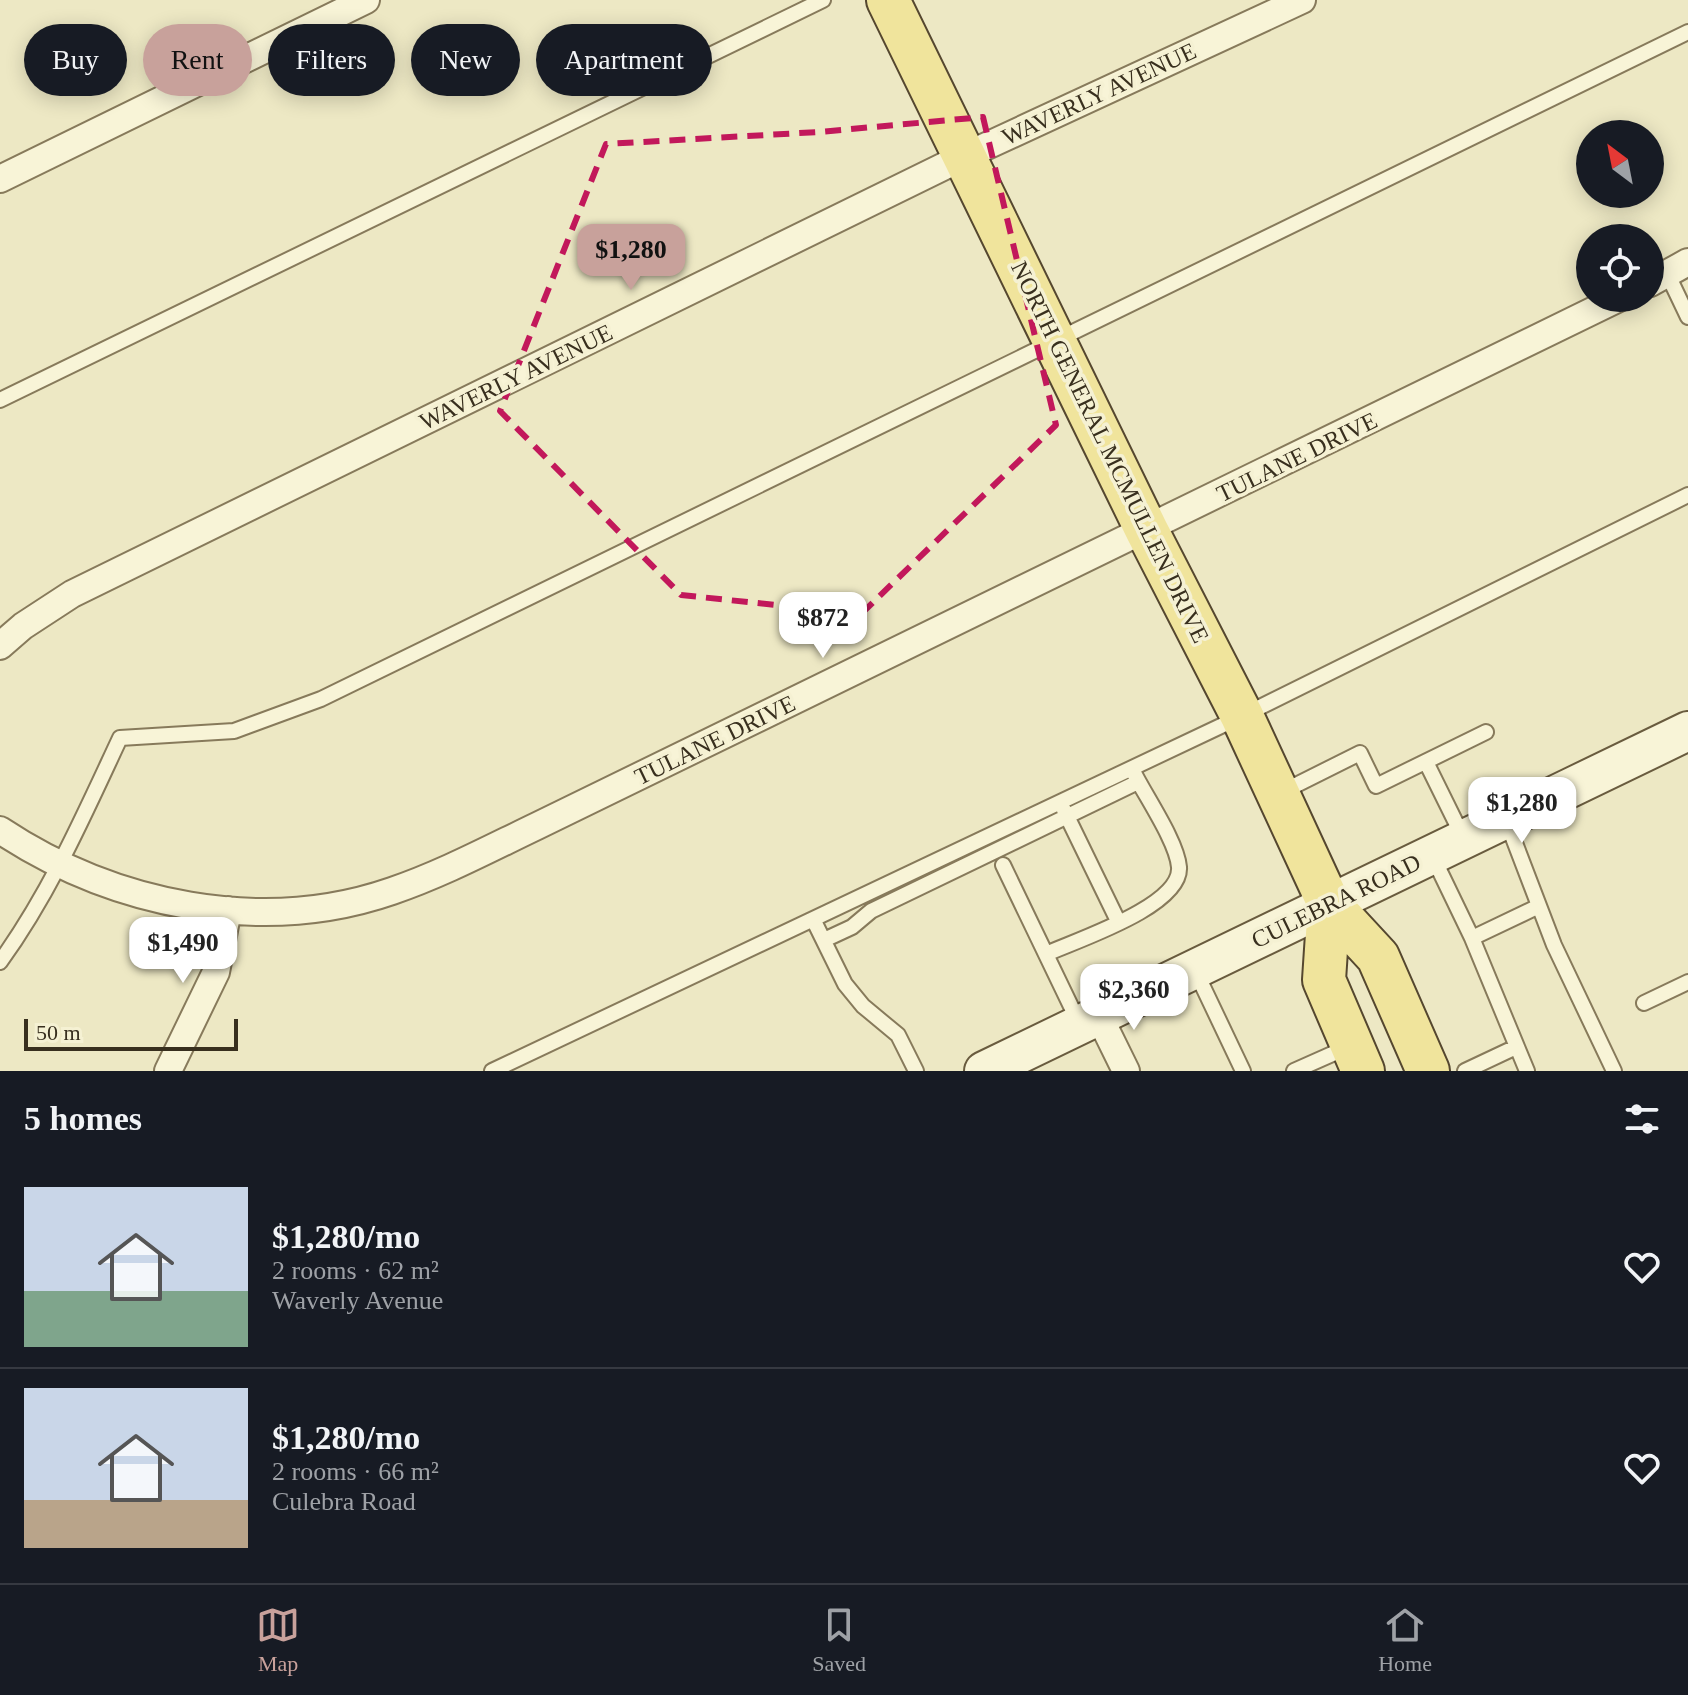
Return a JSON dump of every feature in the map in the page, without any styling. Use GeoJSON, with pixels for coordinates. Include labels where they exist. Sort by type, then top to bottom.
{"type":"FeatureCollection","features":[{"type":"Feature","properties":{"kind":"main road","name":"NORTH GENERAL MCMULLEN DRIVE"},"geometry":{"type":"LineString","coordinates":[[888,0],[1147,531],[1242,716],[1329,904],[1378,957],[1428,1071]]}},
{"type":"Feature","properties":{"kind":"main road","name":"CULEBRA ROAD"},"geometry":{"type":"LineString","coordinates":[[984,1071],[1688,731]]}},
{"type":"Feature","properties":{"kind":"main road","name":"NORTH GENERAL MCMULLEN DRIVE"},"geometry":{"type":"LineString","coordinates":[[1329,904],[1324,980],[1358,1058]]}},
{"type":"Feature","properties":{"kind":"street"},"geometry":{"type":"LineString","coordinates":[[0,179],[366,0]]}},
{"type":"Feature","properties":{"kind":"street","name":"WAVERLY AVENUE"},"geometry":{"type":"LineString","coordinates":[[0,646],[23,626],[72,594],[965,156],[1302,0]]}},
{"type":"Feature","properties":{"kind":"street","name":"TULANE DRIVE"},"geometry":{"type":"LineString","coordinates":[[0,830],[100,881],[165,901],[276,914],[390,892],[442,871],[1147,531],[1591,312]]}},
{"type":"Feature","properties":{"kind":"street"},"geometry":{"type":"LineString","coordinates":[[168,1071],[216,972],[228,910]]}},
{"type":"Feature","properties":{"kind":"street"},"geometry":{"type":"LineString","coordinates":[[1089,1019],[1126,1071]]}},
{"type":"Feature","properties":{"kind":"lane"},"geometry":{"type":"LineString","coordinates":[[0,400],[823,0]]}},
{"type":"Feature","properties":{"kind":"lane"},"geometry":{"type":"LineString","coordinates":[[0,962],[22,931],[61,862],[120,738],[234,731],[321,699],[1688,32]]}},
{"type":"Feature","properties":{"kind":"lane"},"geometry":{"type":"LineString","coordinates":[[1668,273],[1688,317]]}},
{"type":"Feature","properties":{"kind":"lane"},"geometry":{"type":"LineString","coordinates":[[824,940],[852,927],[871,911],[1067,816],[1242,716],[1688,495]]}},
{"type":"Feature","properties":{"kind":"lane"},"geometry":{"type":"LineString","coordinates":[[1278,794],[1360,753],[1376,786],[1486,732]]}},
{"type":"Feature","properties":{"kind":"lane"},"geometry":{"type":"LineString","coordinates":[[1426,762],[1472,938],[1527,1071]]}},
{"type":"Feature","properties":{"kind":"lane"},"geometry":{"type":"LineString","coordinates":[[492,1071],[1060,802],[1135,775]]}},
{"type":"Feature","properties":{"kind":"lane"},"geometry":{"type":"LineString","coordinates":[[1046,954],[1160,901],[1177,882],[1179,867],[1175,853],[1135,775]]}},
{"type":"Feature","properties":{"kind":"lane"},"geometry":{"type":"LineString","coordinates":[[1060,802],[1118,921]]}},
{"type":"Feature","properties":{"kind":"lane"},"geometry":{"type":"LineString","coordinates":[[1505,818],[1539,906],[1614,1071]]}},
{"type":"Feature","properties":{"kind":"lane"},"geometry":{"type":"LineString","coordinates":[[1003,865],[1046,954],[1089,1019]]}},
{"type":"Feature","properties":{"kind":"lane"},"geometry":{"type":"LineString","coordinates":[[1472,938],[1539,906]]}},
{"type":"Feature","properties":{"kind":"lane"},"geometry":{"type":"LineString","coordinates":[[813,919],[845,984],[863,1006],[898,1035],[916,1071]]}},
{"type":"Feature","properties":{"kind":"lane"},"geometry":{"type":"LineString","coordinates":[[1195,968],[1243,1071]]}},
{"type":"Feature","properties":{"kind":"lane"},"geometry":{"type":"LineString","coordinates":[[1644,1003],[1688,982]]}},
{"type":"Feature","properties":{"kind":"lane"},"geometry":{"type":"LineString","coordinates":[[1465,1071],[1516,1047]]}},
{"type":"Feature","properties":{"kind":"lane"},"geometry":{"type":"LineString","coordinates":[[1294,1071],[1358,1058]]}},
{"type":"Feature","properties":{"kind":"highlighted area"},"geometry":{"type":"Polygon","coordinates":[[[983,117],[1056,425],[861,614],[681,595],[500,411],[606,144],[819,132],[983,117]]]}}]}
